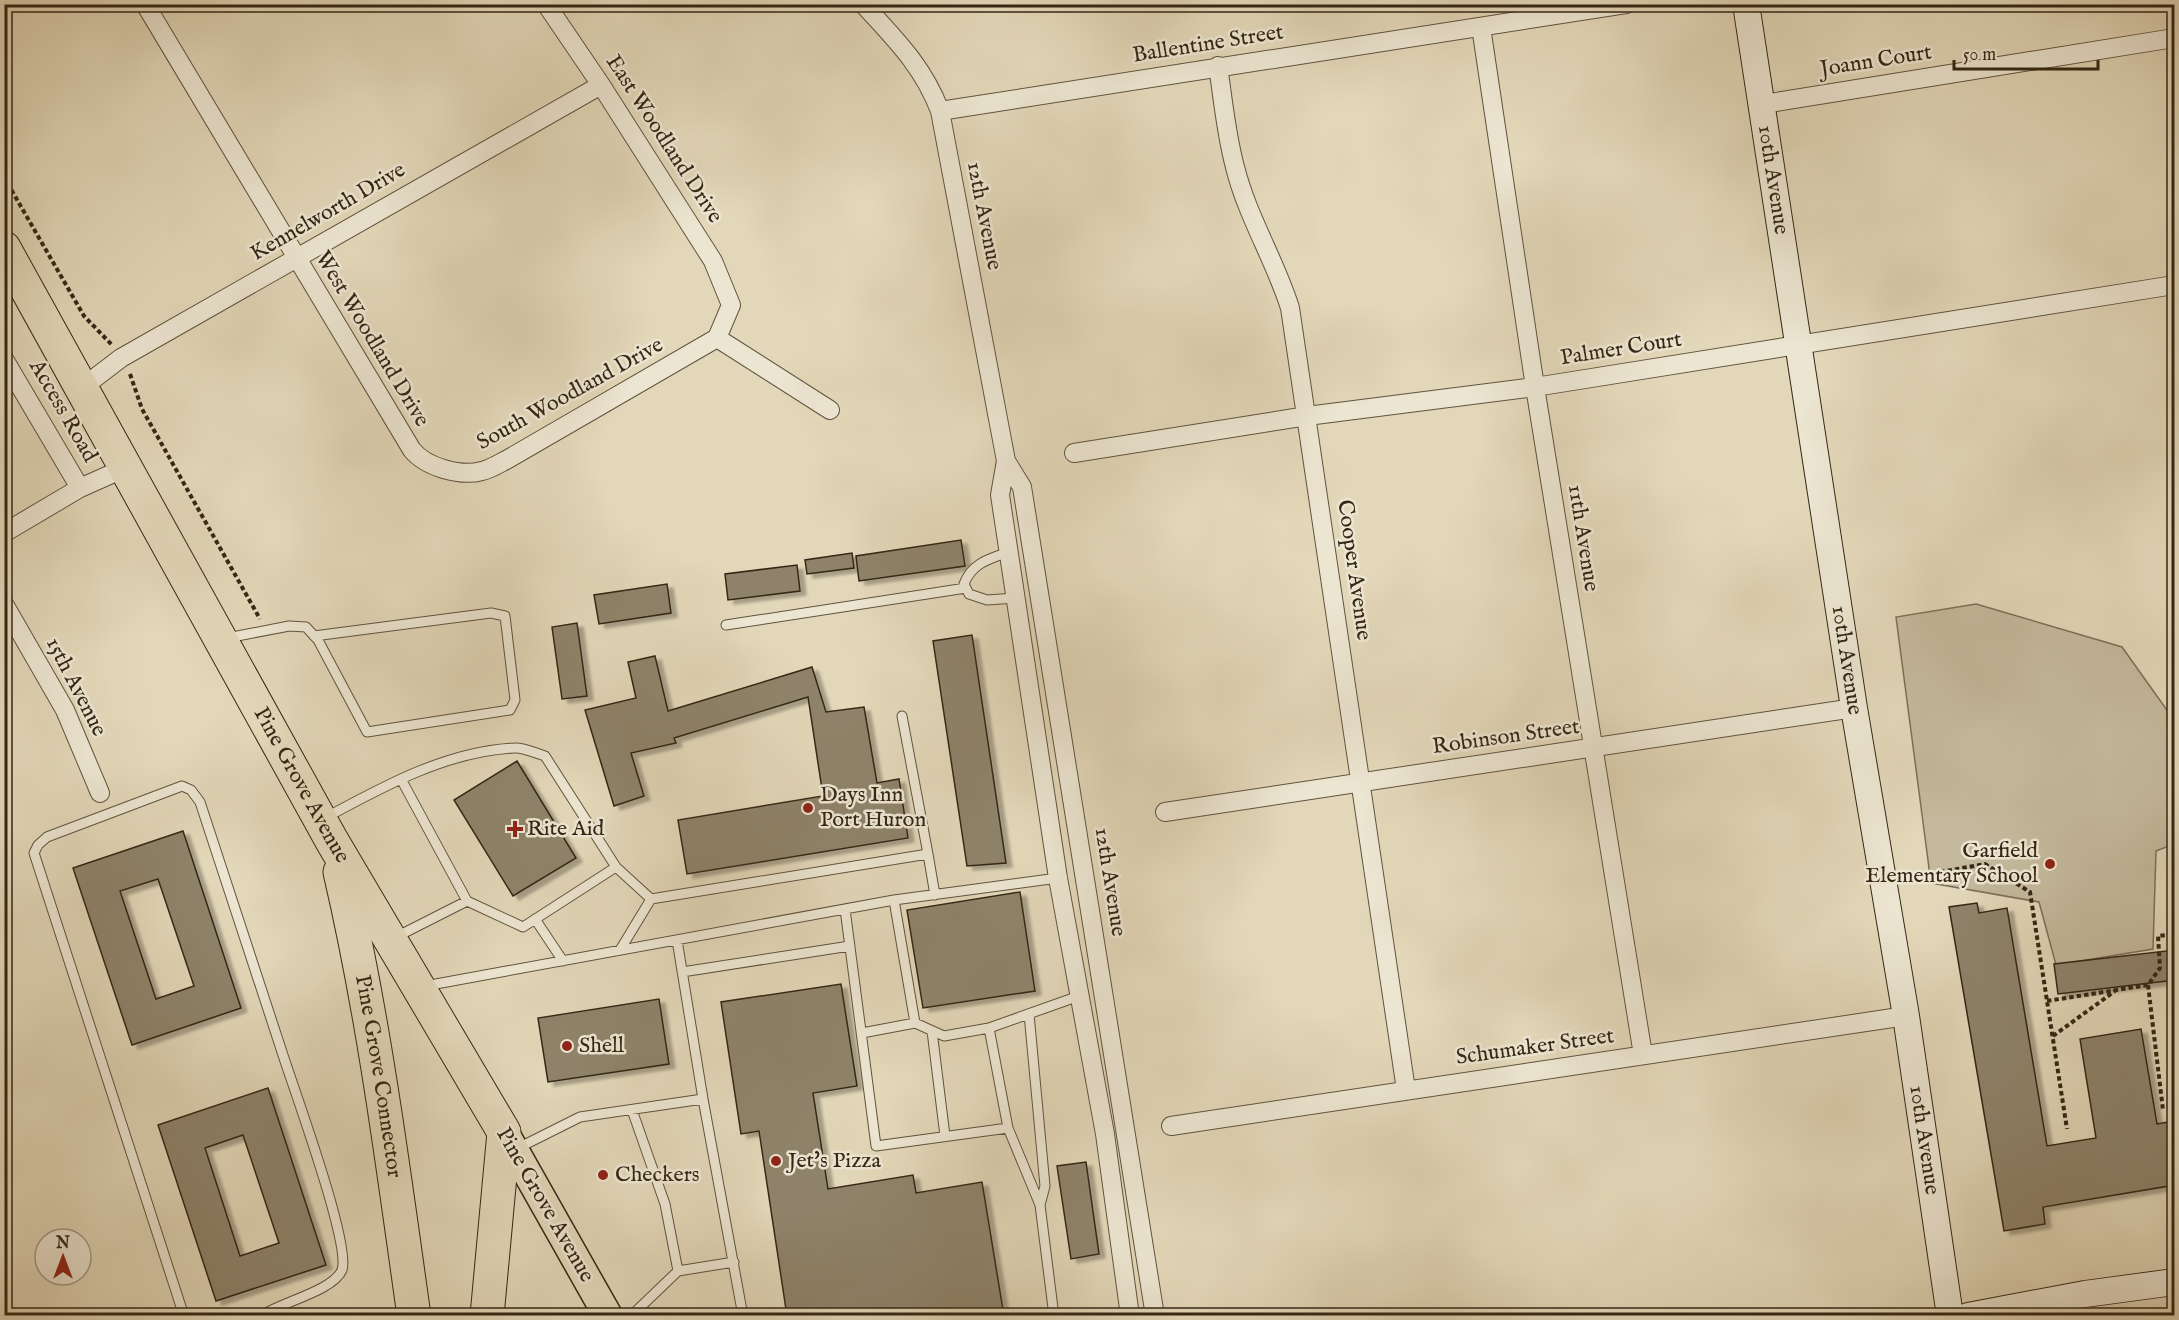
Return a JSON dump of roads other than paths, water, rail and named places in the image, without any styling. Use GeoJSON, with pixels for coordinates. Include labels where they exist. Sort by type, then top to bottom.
{"type":"FeatureCollection","features":[{"type":"Feature","properties":{"kind":"highway","name":"Pine Grove Avenue"},"geometry":{"type":"LineString","coordinates":[[4,248],[327,831],[509,1141]]}},
{"type":"Feature","properties":{"kind":"highway","name":"Pine Grove Connector"},"geometry":{"type":"LineString","coordinates":[[327,831],[361,962],[378,1058],[414,1316]]}},
{"type":"Feature","properties":{"kind":"highway"},"geometry":{"type":"LineString","coordinates":[[487,1316],[509,1141]]}},
{"type":"Feature","properties":{"kind":"main road","name":"Pine Grove Avenue"},"geometry":{"type":"LineString","coordinates":[[509,1141],[608,1316]]}},
{"type":"Feature","properties":{"kind":"street","name":"West Woodland Drive"},"geometry":{"type":"LineString","coordinates":[[145,4],[412,450]]}},
{"type":"Feature","properties":{"kind":"street","name":"East Woodland Drive"},"geometry":{"type":"LineString","coordinates":[[546,4],[601,85],[713,261],[731,305],[717,339]]}},
{"type":"Feature","properties":{"kind":"street","name":"12th Avenue"},"geometry":{"type":"LineString","coordinates":[[863,4],[914,59],[931,88],[940,111],[1006,461],[1000,495],[1058,878],[1105,1134],[1130,1316]]}},
{"type":"Feature","properties":{"kind":"street","name":"Ballentine Street"},"geometry":{"type":"LineString","coordinates":[[940,111],[1626,4]]}},
{"type":"Feature","properties":{"kind":"street","name":"10th Avenue"},"geometry":{"type":"LineString","coordinates":[[1746,4],[1854,708],[1906,1016],[1950,1316]]}},
{"type":"Feature","properties":{"kind":"street","name":"11th Avenue"},"geometry":{"type":"LineString","coordinates":[[1481,27],[1535,387],[1642,1055]]}},
{"type":"Feature","properties":{"kind":"street","name":"Joann Court"},"geometry":{"type":"LineString","coordinates":[[1763,104],[2175,38]]}},
{"type":"Feature","properties":{"kind":"street","name":"Cooper Avenue"},"geometry":{"type":"LineString","coordinates":[[1218,66],[1235,166],[1245,197],[1280,277],[1290,308],[1301,397],[1307,416],[1406,1090]]}},
{"type":"Feature","properties":{"kind":"street","name":"Kennelworth Drive"},"geometry":{"type":"LineString","coordinates":[[83,387],[121,358],[601,85]]}},
{"type":"Feature","properties":{"kind":"street","name":"Palmer Court"},"geometry":{"type":"LineString","coordinates":[[1074,453],[1307,416],[1535,387],[2175,285]]}},
{"type":"Feature","properties":{"kind":"street","name":"South Woodland Drive"},"geometry":{"type":"LineString","coordinates":[[412,450],[426,463],[468,472],[483,471],[717,339]]}},
{"type":"Feature","properties":{"kind":"street"},"geometry":{"type":"LineString","coordinates":[[717,339],[830,410]]}},
{"type":"Feature","properties":{"kind":"street","name":"Access Road"},"geometry":{"type":"LineString","coordinates":[[4,359],[80,489]]}},
{"type":"Feature","properties":{"kind":"street","name":"12th Avenue"},"geometry":{"type":"LineString","coordinates":[[1006,461],[1022,487],[1155,1316]]}},
{"type":"Feature","properties":{"kind":"street"},"geometry":{"type":"LineString","coordinates":[[4,533],[80,489],[127,467]]}},
{"type":"Feature","properties":{"kind":"street","name":"15th Avenue"},"geometry":{"type":"LineString","coordinates":[[4,604],[65,710],[100,793]]}},
{"type":"Feature","properties":{"kind":"street","name":"Robinson Street"},"geometry":{"type":"LineString","coordinates":[[1165,812],[1854,708]]}},
{"type":"Feature","properties":{"kind":"street","name":"Schumaker Street"},"geometry":{"type":"LineString","coordinates":[[1171,1125],[1906,1016]]}},
{"type":"Feature","properties":{"kind":"street"},"geometry":{"type":"LineString","coordinates":[[1968,1316],[2085,1294],[2175,1282]]}},
{"type":"Feature","properties":{"kind":"lane"},"geometry":{"type":"LineString","coordinates":[[1009,552],[981,562],[969,572],[964,584],[969,594],[987,600],[1016,598]]}},
{"type":"Feature","properties":{"kind":"lane"},"geometry":{"type":"LineString","coordinates":[[726,625],[966,588]]}},
{"type":"Feature","properties":{"kind":"lane"},"geometry":{"type":"LineString","coordinates":[[222,639],[266,630],[306,627],[314,636],[367,732],[510,710],[516,700],[505,616],[491,613],[314,636]]}},
{"type":"Feature","properties":{"kind":"lane"},"geometry":{"type":"LineString","coordinates":[[902,716],[935,895]]}},
{"type":"Feature","properties":{"kind":"lane"},"geometry":{"type":"LineString","coordinates":[[327,831],[387,784],[465,756],[516,747],[545,756],[616,867],[651,899]]}},
{"type":"Feature","properties":{"kind":"lane"},"geometry":{"type":"LineString","coordinates":[[401,779],[467,901],[523,927],[616,867]]}},
{"type":"Feature","properties":{"kind":"lane"},"geometry":{"type":"LineString","coordinates":[[184,1316],[34,853],[38,845],[48,837],[182,786],[191,790],[200,802],[324,1180],[344,1256],[342,1269],[325,1287],[277,1305],[261,1316]]}},
{"type":"Feature","properties":{"kind":"lane"},"geometry":{"type":"LineString","coordinates":[[620,950],[651,899],[928,854]]}},
{"type":"Feature","properties":{"kind":"lane"},"geometry":{"type":"LineString","coordinates":[[418,987],[894,900],[1058,878]]}},
{"type":"Feature","properties":{"kind":"lane"},"geometry":{"type":"LineString","coordinates":[[894,900],[915,1023]]}},
{"type":"Feature","properties":{"kind":"lane"},"geometry":{"type":"LineString","coordinates":[[391,939],[467,901]]}},
{"type":"Feature","properties":{"kind":"lane"},"geometry":{"type":"LineString","coordinates":[[845,909],[876,1146],[1008,1128]]}},
{"type":"Feature","properties":{"kind":"lane"},"geometry":{"type":"LineString","coordinates":[[535,919],[563,961]]}},
{"type":"Feature","properties":{"kind":"lane"},"geometry":{"type":"LineString","coordinates":[[677,940],[703,1099],[743,1316]]}},
{"type":"Feature","properties":{"kind":"lane"},"geometry":{"type":"LineString","coordinates":[[682,972],[850,946]]}},
{"type":"Feature","properties":{"kind":"lane"},"geometry":{"type":"LineString","coordinates":[[862,1033],[915,1023],[944,1036],[989,1028],[1079,996]]}},
{"type":"Feature","properties":{"kind":"lane"},"geometry":{"type":"LineString","coordinates":[[1029,1014],[1044,1186],[1040,1205]]}},
{"type":"Feature","properties":{"kind":"lane"},"geometry":{"type":"LineString","coordinates":[[989,1028],[1008,1128],[1040,1205],[1054,1316]]}},
{"type":"Feature","properties":{"kind":"lane"},"geometry":{"type":"LineString","coordinates":[[932,1031],[945,1136]]}},
{"type":"Feature","properties":{"kind":"lane"},"geometry":{"type":"LineString","coordinates":[[509,1141],[580,1117],[703,1099]]}},
{"type":"Feature","properties":{"kind":"lane"},"geometry":{"type":"LineString","coordinates":[[632,1110],[665,1204],[678,1271]]}},
{"type":"Feature","properties":{"kind":"lane"},"geometry":{"type":"LineString","coordinates":[[632,1316],[678,1271],[734,1262]]}},
{"type":"Feature","properties":{"kind":"place","name":"Days Inn Port Huron"},"geometry":{"type":"Point","coordinates":[808,808]}},
{"type":"Feature","properties":{"kind":"place","name":"Rite Aid"},"geometry":{"type":"Point","coordinates":[515,829]}},
{"type":"Feature","properties":{"kind":"place","name":"Garfield Elementary School"},"geometry":{"type":"Point","coordinates":[2050,864]}},
{"type":"Feature","properties":{"kind":"place","name":"Shell"},"geometry":{"type":"Point","coordinates":[567,1046]}},
{"type":"Feature","properties":{"kind":"place","name":"Jet's Pizza"},"geometry":{"type":"Point","coordinates":[776,1161]}},
{"type":"Feature","properties":{"kind":"place","name":"Checkers"},"geometry":{"type":"Point","coordinates":[603,1175]}}]}
